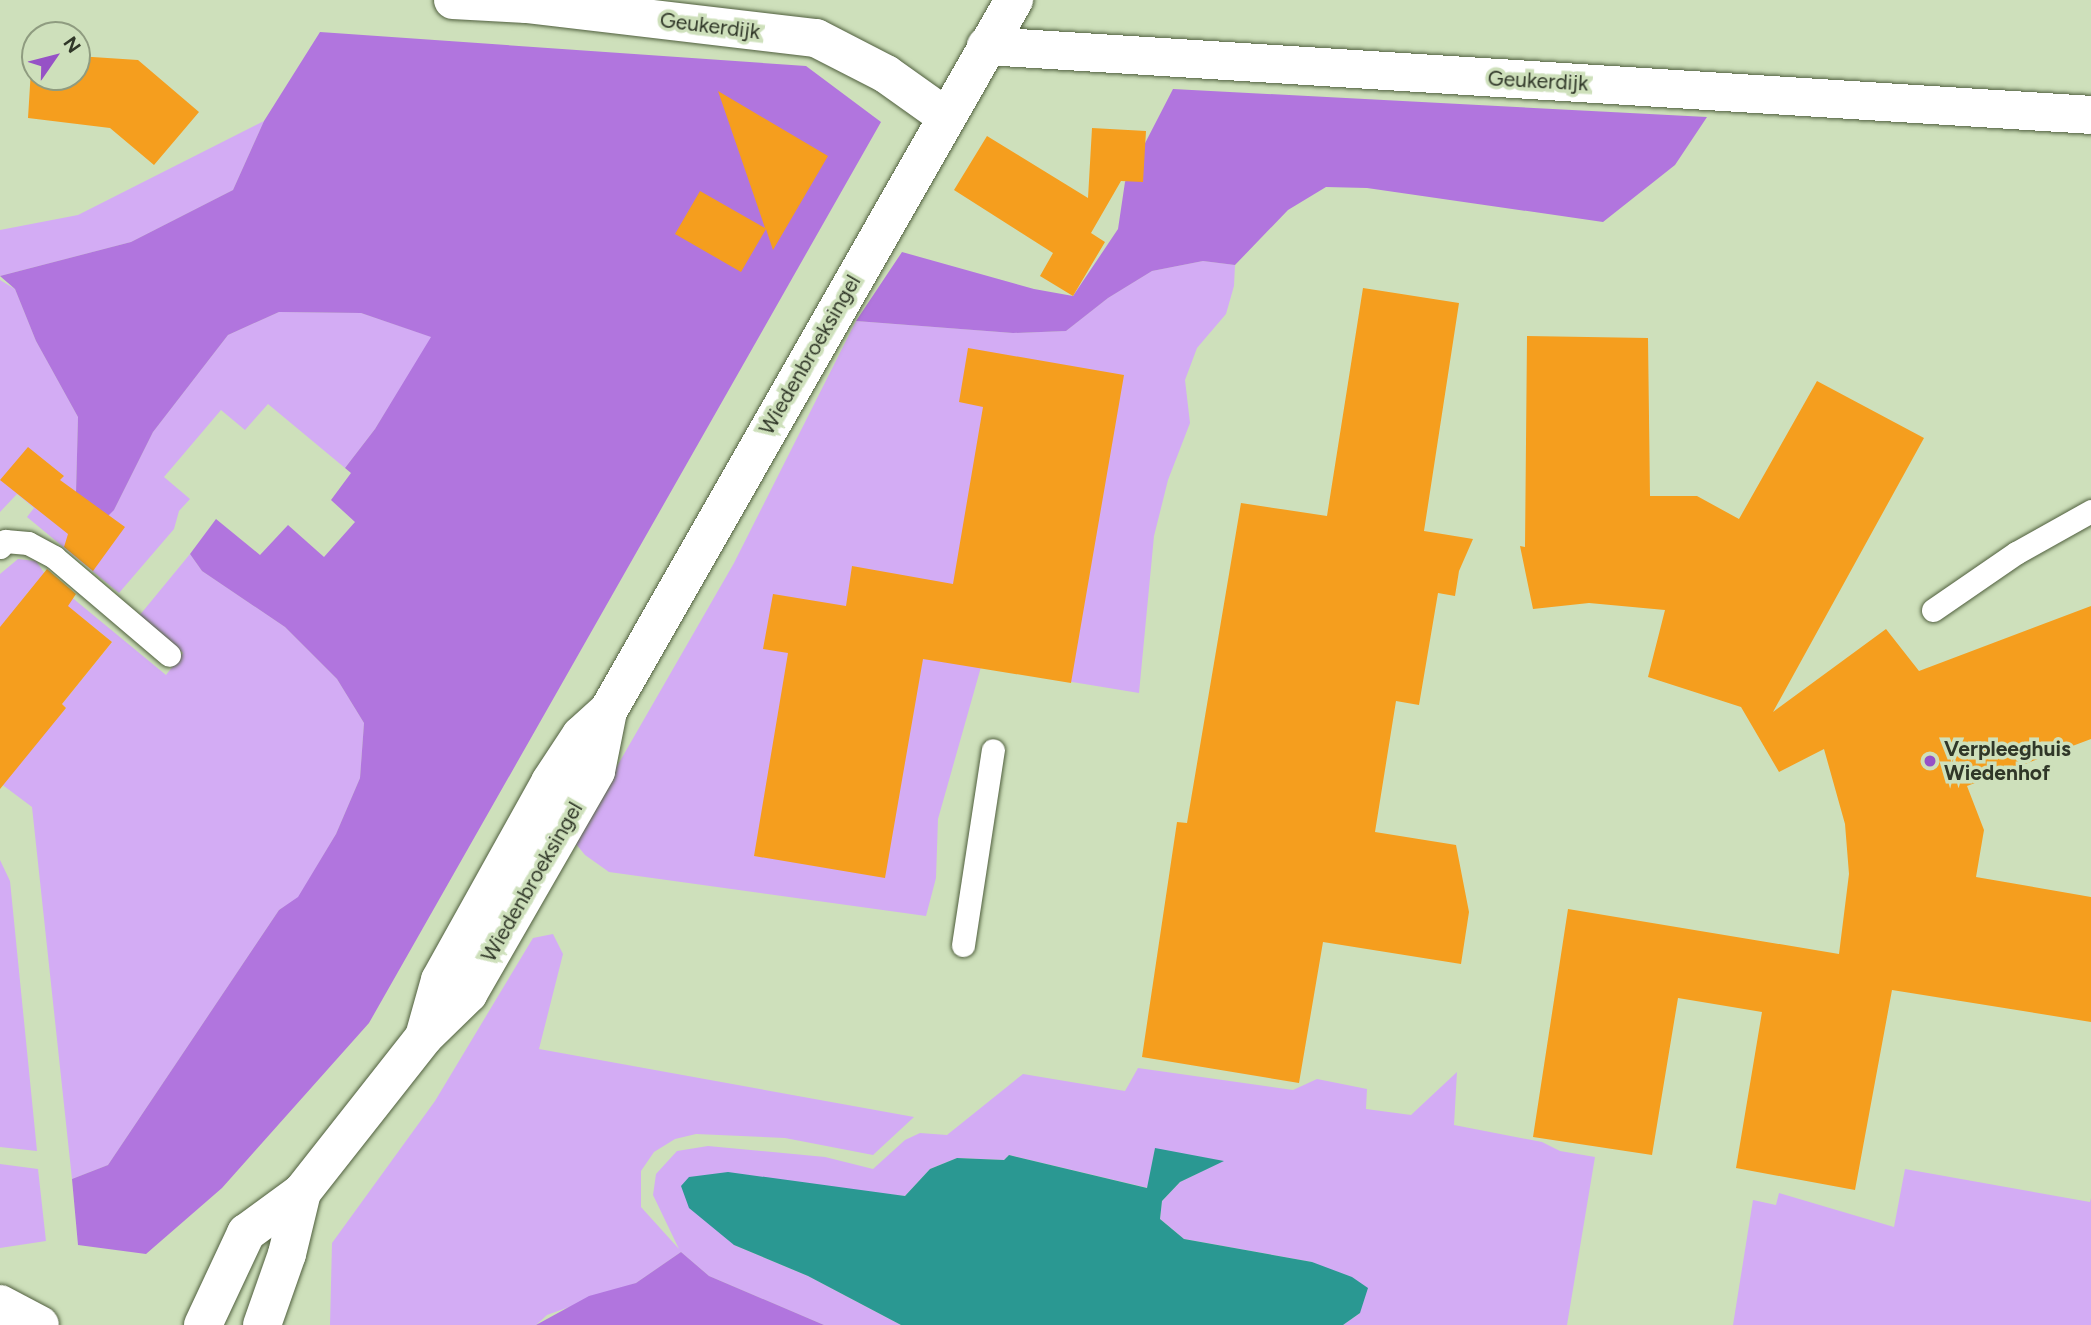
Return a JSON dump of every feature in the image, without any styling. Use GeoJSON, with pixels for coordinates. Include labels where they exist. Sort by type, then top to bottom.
{"type":"FeatureCollection","features":[{"type":"Feature","properties":{"kind":"street","name":"Geukerdijk"},"geometry":{"type":"LineString","coordinates":[[453,0],[525,2],[817,38],[886,74],[945,116]]}},
{"type":"Feature","properties":{"kind":"street","name":"Wiedenbroeksingel"},"geometry":{"type":"LineString","coordinates":[[203,1325],[246,1233],[302,1192],[424,1037],[439,980],[550,782],[581,735],[608,711],[945,116],[1014,0]]}},
{"type":"Feature","properties":{"kind":"street","name":"Geukerdijk"},"geometry":{"type":"LineString","coordinates":[[986,46],[2091,115]]}},
{"type":"Feature","properties":{"kind":"street","name":"Wiedenbroeksingel"},"geometry":{"type":"LineString","coordinates":[[262,1325],[287,1254],[302,1192]]}},
{"type":"Feature","properties":{"kind":"street"},"geometry":{"type":"LineString","coordinates":[[0,1304],[40,1325]]}},
{"type":"Feature","properties":{"kind":"lane"},"geometry":{"type":"LineString","coordinates":[[1933,610],[2016,553],[2091,511]]}},
{"type":"Feature","properties":{"kind":"lane"},"geometry":{"type":"LineString","coordinates":[[0,547],[5,541],[29,543],[54,557],[169,655]]}},
{"type":"Feature","properties":{"kind":"lane"},"geometry":{"type":"LineString","coordinates":[[963,945],[993,750]]}},
{"type":"Feature","properties":{"kind":"shaded area"},"geometry":{"type":"Polygon","coordinates":[[[320,32],[806,66],[881,122],[369,1023],[222,1188],[146,1254],[78,1245],[72,1179],[108,1165],[279,910],[298,897],[336,834],[360,778],[364,723],[337,679],[285,627],[202,571],[190,554],[216,519],[260,555],[288,525],[324,557],[355,522],[331,500],[351,473],[345,468],[375,429],[431,337],[361,313],[279,312],[228,335],[153,432],[114,510],[93,531],[76,493],[78,417],[36,341],[15,289],[0,276],[131,242],[233,190],[264,121],[320,32]]]}},
{"type":"Feature","properties":{"kind":"shaded area"},"geometry":{"type":"Polygon","coordinates":[[[1173,89],[1707,117],[1675,165],[1603,222],[1367,188],[1326,187],[1288,210],[1235,265],[1203,261],[1152,271],[1108,298],[1066,331],[1013,333],[856,321],[902,252],[1034,289],[1073,296],[1118,229],[1125,182],[1173,89]]]}},
{"type":"Feature","properties":{"kind":"shaded area"},"geometry":{"type":"Polygon","coordinates":[[[264,121],[233,190],[131,242],[0,276],[0,230],[78,215],[264,121]]]}},
{"type":"Feature","properties":{"kind":"shaded area"},"geometry":{"type":"Polygon","coordinates":[[[1203,261],[1235,265],[1234,286],[1226,314],[1197,348],[1185,380],[1190,423],[1168,480],[1154,536],[1139,693],[981,667],[938,819],[936,878],[926,916],[609,872],[585,855],[576,844],[578,834],[734,563],[856,321],[1013,333],[1066,331],[1108,298],[1152,271],[1203,261]]]}},
{"type":"Feature","properties":{"kind":"shaded area"},"geometry":{"type":"Polygon","coordinates":[[[0,280],[15,289],[36,341],[78,417],[76,493],[114,510],[153,432],[228,335],[279,312],[361,313],[432,337],[375,429],[345,468],[268,404],[245,430],[221,410],[164,477],[190,499],[179,511],[174,529],[119,593],[27,517],[34,508],[17,494],[0,512],[0,280]]]}},
{"type":"Feature","properties":{"kind":"shaded area"},"geometry":{"type":"Polygon","coordinates":[[[190,554],[202,571],[285,627],[337,679],[364,723],[360,778],[336,834],[298,898],[279,910],[108,1165],[72,1179],[32,807],[0,783],[66,708],[62,704],[112,642],[81,617],[28,592],[0,635],[0,574],[18,559],[36,561],[47,577],[166,675],[183,653],[139,616],[190,554]]]}},
{"type":"Feature","properties":{"kind":"shaded area"},"geometry":{"type":"Polygon","coordinates":[[[0,860],[10,881],[37,1151],[0,1147],[0,860]]]}},
{"type":"Feature","properties":{"kind":"shaded area"},"geometry":{"type":"Polygon","coordinates":[[[553,934],[563,954],[539,1049],[914,1117],[873,1155],[785,1138],[696,1134],[675,1139],[654,1152],[641,1171],[641,1207],[679,1249],[653,1195],[656,1174],[677,1151],[708,1146],[825,1157],[873,1169],[905,1140],[920,1133],[947,1135],[1023,1074],[1125,1091],[1138,1068],[1293,1090],[1317,1079],[1367,1089],[1366,1109],[1411,1115],[1457,1072],[1454,1125],[1542,1142],[1560,1151],[1595,1157],[1567,1325],[1343,1325],[1360,1313],[1312,1262],[1184,1239],[1160,1219],[1162,1201],[1180,1182],[1223,1161],[1155,1149],[1148,1188],[1009,1155],[1004,1160],[957,1158],[930,1169],[905,1196],[864,1192],[734,1245],[808,1276],[901,1325],[824,1325],[709,1276],[681,1252],[636,1283],[547,1315],[536,1325],[330,1325],[332,1243],[435,1101],[533,938],[553,934]]]}},
{"type":"Feature","properties":{"kind":"shaded area"},"geometry":{"type":"Polygon","coordinates":[[[0,1164],[38,1169],[46,1241],[0,1248],[0,1164]]]}},
{"type":"Feature","properties":{"kind":"shaded area"},"geometry":{"type":"Polygon","coordinates":[[[1905,1169],[2090,1202],[2091,1198],[2091,1325],[1733,1325],[1753,1200],[1776,1205],[1779,1193],[1894,1227],[1905,1169]]]}},
{"type":"Feature","properties":{"kind":"shaded area"},"geometry":{"type":"Polygon","coordinates":[[[681,1252],[709,1276],[824,1325],[536,1325],[589,1296],[636,1283],[681,1252]]]}},
{"type":"Feature","properties":{"kind":"water"},"geometry":{"type":"Polygon","coordinates":[[[1155,1148],[1224,1161],[1180,1182],[1162,1201],[1160,1219],[1184,1239],[1312,1262],[1352,1277],[1368,1288],[1360,1313],[1343,1325],[901,1325],[808,1276],[734,1245],[689,1208],[681,1186],[689,1177],[728,1172],[905,1196],[930,1169],[957,1158],[1004,1160],[1009,1155],[1147,1188],[1155,1148]]]}},
{"type":"Feature","properties":{"kind":"building"},"geometry":{"type":"Polygon","coordinates":[[[91,57],[138,60],[199,112],[154,165],[110,128],[28,118],[30,91],[91,91],[91,57]]]}},
{"type":"Feature","properties":{"kind":"building"},"geometry":{"type":"Polygon","coordinates":[[[718,91],[828,156],[773,250],[766,229],[741,272],[675,234],[700,191],[765,228],[718,91]]]}},
{"type":"Feature","properties":{"kind":"building"},"geometry":{"type":"Polygon","coordinates":[[[1092,128],[1146,131],[1143,182],[1121,181],[1091,233],[1105,242],[1073,296],[1040,276],[1053,253],[954,190],[987,136],[1088,198],[1092,128]]]}},
{"type":"Feature","properties":{"kind":"building"},"geometry":{"type":"Polygon","coordinates":[[[1363,288],[1459,303],[1424,531],[1473,539],[1459,571],[1455,596],[1438,593],[1419,705],[1396,701],[1375,832],[1456,845],[1469,912],[1461,964],[1323,942],[1299,1083],[1142,1057],[1177,822],[1187,823],[1241,503],[1327,516],[1363,288]]]}},
{"type":"Feature","properties":{"kind":"building","name":"Verpleeghuis Wiedenhof"},"geometry":{"type":"Polygon","coordinates":[[[1527,336],[1648,338],[1650,496],[1697,496],[1739,519],[1817,381],[1924,438],[1773,712],[1886,629],[1919,671],[2091,606],[2091,739],[1967,786],[1984,830],[1976,877],[2091,897],[2091,1022],[1892,990],[1855,1190],[1736,1168],[1762,1012],[1678,998],[1652,1155],[1533,1137],[1568,909],[1839,954],[1849,874],[1845,824],[1824,749],[1779,772],[1741,707],[1648,677],[1665,610],[1589,603],[1533,609],[1520,546],[1525,547],[1527,336]]]}},
{"type":"Feature","properties":{"kind":"building"},"geometry":{"type":"Polygon","coordinates":[[[968,348],[1124,375],[1071,683],[923,659],[885,878],[754,856],[788,653],[763,649],[773,594],[846,606],[852,566],[953,584],[983,407],[959,402],[968,348]]]}},
{"type":"Feature","properties":{"kind":"building"},"geometry":{"type":"Polygon","coordinates":[[[28,447],[64,476],[60,480],[125,527],[93,571],[64,547],[68,534],[0,480],[28,447]]]}},
{"type":"Feature","properties":{"kind":"building"},"geometry":{"type":"Polygon","coordinates":[[[47,569],[76,594],[68,606],[112,642],[62,704],[66,708],[0,789],[0,627],[47,569]]]}},
{"type":"Feature","properties":{"kind":"place","name":"Verpleeghuis Wiedenhof"},"geometry":{"type":"Point","coordinates":[1930,761]}}]}
